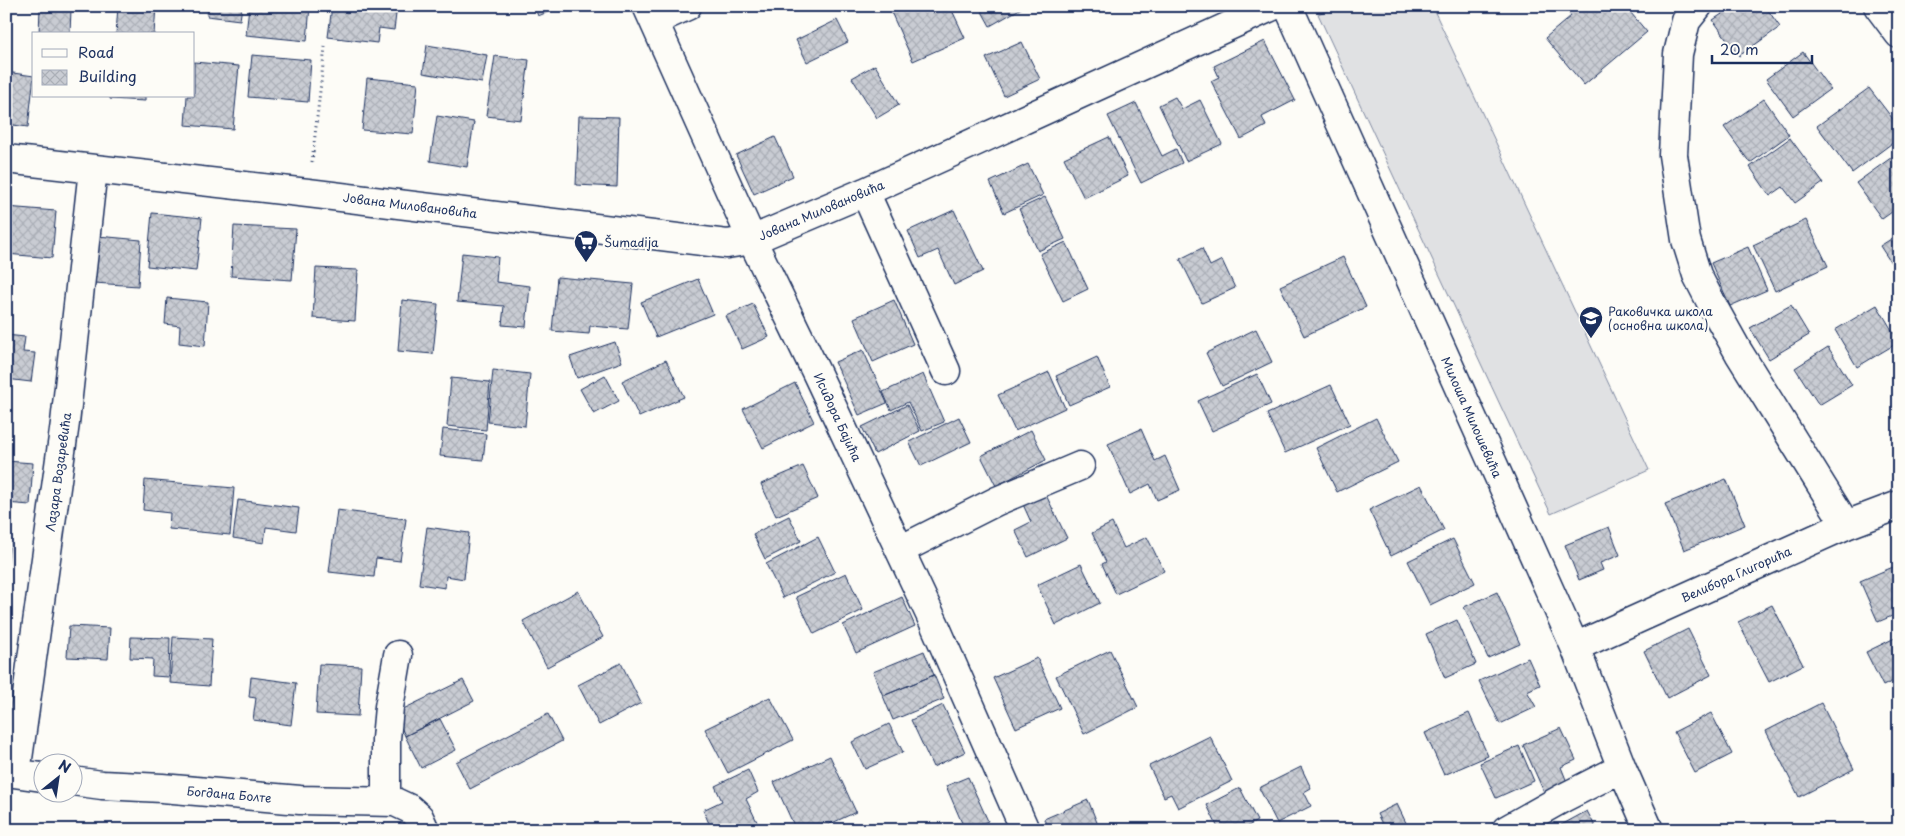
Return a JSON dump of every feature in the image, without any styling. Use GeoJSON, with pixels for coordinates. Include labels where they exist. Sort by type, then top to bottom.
{"type":"FeatureCollection","features":[{"type":"Feature","properties":{"kind":"street"},"geometry":{"type":"LineString","coordinates":[[651,14],[687,6]]}},
{"type":"Feature","properties":{"kind":"street","name":"Јована Миловановића"},"geometry":{"type":"LineString","coordinates":[[6,159],[308,193],[727,244],[752,240],[865,192],[1273,6]]}},
{"type":"Feature","properties":{"kind":"street","name":"Милоша Милошевића"},"geometry":{"type":"LineString","coordinates":[[1288,6],[1575,647],[1622,768],[1649,830]]}},
{"type":"Feature","properties":{"kind":"street"},"geometry":{"type":"LineString","coordinates":[[1698,6],[1686,21],[1678,63],[1674,155],[1686,240],[1697,275],[1739,353],[1846,524]]}},
{"type":"Feature","properties":{"kind":"street"},"geometry":{"type":"LineString","coordinates":[[1878,6],[1899,34]]}},
{"type":"Feature","properties":{"kind":"street","name":"Исидора Бајића"},"geometry":{"type":"LineString","coordinates":[[651,14],[752,240],[900,550],[1025,830]]}},
{"type":"Feature","properties":{"kind":"street","name":"Лазара Возаревића"},"geometry":{"type":"LineString","coordinates":[[11,773],[65,423],[93,169]]}},
{"type":"Feature","properties":{"kind":"street"},"geometry":{"type":"LineString","coordinates":[[865,192],[946,371]]}},
{"type":"Feature","properties":{"kind":"street"},"geometry":{"type":"LineString","coordinates":[[900,550],[997,501],[1080,466]]}},
{"type":"Feature","properties":{"kind":"street","name":"Велибора Глигорића"},"geometry":{"type":"LineString","coordinates":[[1575,647],[1846,524],[1899,505]]}},
{"type":"Feature","properties":{"kind":"street"},"geometry":{"type":"LineString","coordinates":[[386,801],[386,740],[389,707],[398,655]]}},
{"type":"Feature","properties":{"kind":"street"},"geometry":{"type":"LineString","coordinates":[[1506,830],[1622,768]]}},
{"type":"Feature","properties":{"kind":"street"},"geometry":{"type":"LineString","coordinates":[[11,773],[32,776]]}},
{"type":"Feature","properties":{"kind":"street","name":"Богдана Болте"},"geometry":{"type":"LineString","coordinates":[[82,782],[300,800],[395,802],[410,809],[418,817],[425,830]]}},
{"type":"Feature","properties":{"kind":"path"},"geometry":{"type":"LineString","coordinates":[[308,193],[325,47]]}},
{"type":"Feature","properties":{"kind":"shaded area"},"geometry":{"type":"Polygon","coordinates":[[[1336,6],[1432,6],[1649,470],[1551,514],[1318,14],[1336,6]]]}},
{"type":"Feature","properties":{"kind":"building"},"geometry":{"type":"Polygon","coordinates":[[[118,6],[156,6],[154,32],[116,32],[118,6]]]}},
{"type":"Feature","properties":{"kind":"building"},"geometry":{"type":"Polygon","coordinates":[[[208,6],[242,6],[240,20],[207,16],[208,6]]]}},
{"type":"Feature","properties":{"kind":"building"},"geometry":{"type":"Polygon","coordinates":[[[249,6],[310,6],[307,41],[246,35],[249,6]]]}},
{"type":"Feature","properties":{"kind":"building"},"geometry":{"type":"Polygon","coordinates":[[[332,6],[397,6],[394,30],[379,28],[377,43],[328,37],[332,6]]]}},
{"type":"Feature","properties":{"kind":"building"},"geometry":{"type":"Polygon","coordinates":[[[534,6],[563,6],[538,16],[534,6]]]}},
{"type":"Feature","properties":{"kind":"building"},"geometry":{"type":"Polygon","coordinates":[[[904,6],[950,6],[965,38],[913,61],[891,12],[904,6]]]}},
{"type":"Feature","properties":{"kind":"building"},"geometry":{"type":"Polygon","coordinates":[[[979,6],[1025,6],[990,26],[979,6]]]}},
{"type":"Feature","properties":{"kind":"building"},"geometry":{"type":"Polygon","coordinates":[[[1563,6],[1625,6],[1647,32],[1584,85],[1545,38],[1571,16],[1563,6]]]}},
{"type":"Feature","properties":{"kind":"building"},"geometry":{"type":"Polygon","coordinates":[[[1734,6],[1765,6],[1780,27],[1739,56],[1713,20],[1734,6]]]}},
{"type":"Feature","properties":{"kind":"building"},"geometry":{"type":"Polygon","coordinates":[[[40,8],[71,9],[70,32],[39,32],[40,8]]]}},
{"type":"Feature","properties":{"kind":"building"},"geometry":{"type":"Polygon","coordinates":[[[837,20],[848,42],[807,62],[796,40],[837,20]]]}},
{"type":"Feature","properties":{"kind":"building"},"geometry":{"type":"Polygon","coordinates":[[[1265,41],[1295,100],[1262,117],[1266,126],[1241,139],[1211,81],[1219,77],[1214,66],[1265,41]]]}},
{"type":"Feature","properties":{"kind":"building"},"geometry":{"type":"Polygon","coordinates":[[[1022,42],[1040,79],[1004,96],[986,58],[1022,42]]]}},
{"type":"Feature","properties":{"kind":"building"},"geometry":{"type":"Polygon","coordinates":[[[427,45],[487,55],[482,83],[423,73],[427,45]]]}},
{"type":"Feature","properties":{"kind":"building"},"geometry":{"type":"Polygon","coordinates":[[[1803,52],[1830,89],[1793,116],[1766,79],[1803,52]]]}},
{"type":"Feature","properties":{"kind":"building"},"geometry":{"type":"Polygon","coordinates":[[[252,55],[311,60],[308,102],[248,97],[252,55]]]}},
{"type":"Feature","properties":{"kind":"building"},"geometry":{"type":"Polygon","coordinates":[[[495,56],[529,60],[521,120],[486,116],[495,56]]]}},
{"type":"Feature","properties":{"kind":"building"},"geometry":{"type":"Polygon","coordinates":[[[195,62],[239,66],[233,129],[185,125],[187,98],[195,98],[195,62]]]}},
{"type":"Feature","properties":{"kind":"building"},"geometry":{"type":"Polygon","coordinates":[[[875,65],[899,105],[877,118],[852,78],[875,65]]]}},
{"type":"Feature","properties":{"kind":"building"},"geometry":{"type":"Polygon","coordinates":[[[6,72],[32,76],[28,127],[6,124],[6,72]]]}},
{"type":"Feature","properties":{"kind":"building"},"geometry":{"type":"Polygon","coordinates":[[[367,78],[418,83],[413,134],[362,130],[367,78]]]}},
{"type":"Feature","properties":{"kind":"building"},"geometry":{"type":"Polygon","coordinates":[[[1869,88],[1899,127],[1899,138],[1852,173],[1817,126],[1869,88]]]}},
{"type":"Feature","properties":{"kind":"building"},"geometry":{"type":"Polygon","coordinates":[[[1175,97],[1182,109],[1200,100],[1222,144],[1186,161],[1159,105],[1175,97]]]}},
{"type":"Feature","properties":{"kind":"building"},"geometry":{"type":"Polygon","coordinates":[[[145,98],[145,101],[110,99],[145,98]]]}},
{"type":"Feature","properties":{"kind":"building"},"geometry":{"type":"Polygon","coordinates":[[[1764,99],[1789,135],[1750,163],[1724,127],[1764,99]]]}},
{"type":"Feature","properties":{"kind":"building"},"geometry":{"type":"Polygon","coordinates":[[[1136,103],[1162,156],[1176,149],[1182,163],[1141,183],[1108,116],[1136,103]]]}},
{"type":"Feature","properties":{"kind":"building"},"geometry":{"type":"Polygon","coordinates":[[[437,116],[474,122],[467,167],[430,161],[437,116]]]}},
{"type":"Feature","properties":{"kind":"building"},"geometry":{"type":"Polygon","coordinates":[[[579,116],[619,117],[617,187],[576,185],[579,116]]]}},
{"type":"Feature","properties":{"kind":"building"},"geometry":{"type":"Polygon","coordinates":[[[775,137],[793,176],[754,194],[736,155],[775,137]]]}},
{"type":"Feature","properties":{"kind":"building"},"geometry":{"type":"Polygon","coordinates":[[[1109,137],[1128,176],[1084,198],[1064,158],[1109,137]]]}},
{"type":"Feature","properties":{"kind":"building"},"geometry":{"type":"Polygon","coordinates":[[[1790,138],[1823,183],[1795,203],[1783,187],[1770,196],[1750,167],[1790,138]]]}},
{"type":"Feature","properties":{"kind":"building"},"geometry":{"type":"Polygon","coordinates":[[[1899,152],[1899,207],[1882,219],[1856,183],[1899,152]]]}},
{"type":"Feature","properties":{"kind":"building"},"geometry":{"type":"Polygon","coordinates":[[[1028,164],[1043,195],[1004,213],[990,182],[1028,164]]]}},
{"type":"Feature","properties":{"kind":"building"},"geometry":{"type":"Polygon","coordinates":[[[1045,197],[1065,239],[1038,251],[1019,209],[1045,197]]]}},
{"type":"Feature","properties":{"kind":"building"},"geometry":{"type":"Polygon","coordinates":[[[6,207],[56,211],[52,258],[6,254],[6,207]]]}},
{"type":"Feature","properties":{"kind":"building"},"geometry":{"type":"Polygon","coordinates":[[[954,210],[983,271],[954,285],[938,250],[920,258],[908,231],[954,210]]]}},
{"type":"Feature","properties":{"kind":"building"},"geometry":{"type":"Polygon","coordinates":[[[152,213],[202,218],[196,271],[147,266],[152,213]]]}},
{"type":"Feature","properties":{"kind":"building"},"geometry":{"type":"Polygon","coordinates":[[[1806,220],[1828,266],[1775,291],[1753,245],[1806,220]]]}},
{"type":"Feature","properties":{"kind":"building"},"geometry":{"type":"Polygon","coordinates":[[[234,226],[296,229],[292,280],[231,276],[234,226]]]}},
{"type":"Feature","properties":{"kind":"building"},"geometry":{"type":"Polygon","coordinates":[[[1899,234],[1899,275],[1880,246],[1899,234]]]}},
{"type":"Feature","properties":{"kind":"building"},"geometry":{"type":"Polygon","coordinates":[[[98,236],[141,240],[138,286],[94,283],[98,236]]]}},
{"type":"Feature","properties":{"kind":"building"},"geometry":{"type":"Polygon","coordinates":[[[1066,242],[1088,289],[1063,301],[1040,254],[1066,242]]]}},
{"type":"Feature","properties":{"kind":"building"},"geometry":{"type":"Polygon","coordinates":[[[1748,247],[1767,290],[1730,306],[1711,263],[1748,247]]]}},
{"type":"Feature","properties":{"kind":"building"},"geometry":{"type":"Polygon","coordinates":[[[1202,248],[1210,266],[1222,260],[1235,288],[1202,303],[1180,259],[1202,248]]]}},
{"type":"Feature","properties":{"kind":"building"},"geometry":{"type":"Polygon","coordinates":[[[462,253],[498,257],[496,282],[530,286],[526,327],[502,325],[504,306],[457,302],[462,253]]]}},
{"type":"Feature","properties":{"kind":"building"},"geometry":{"type":"Polygon","coordinates":[[[1343,257],[1366,307],[1304,336],[1280,286],[1343,257]]]}},
{"type":"Feature","properties":{"kind":"building"},"geometry":{"type":"Polygon","coordinates":[[[316,268],[358,270],[355,321],[313,318],[316,268]]]}},
{"type":"Feature","properties":{"kind":"building"},"geometry":{"type":"Polygon","coordinates":[[[557,277],[633,284],[628,329],[590,326],[589,334],[552,331],[557,277]]]}},
{"type":"Feature","properties":{"kind":"building"},"geometry":{"type":"Polygon","coordinates":[[[698,279],[713,314],[656,337],[641,302],[698,279]]]}},
{"type":"Feature","properties":{"kind":"building"},"geometry":{"type":"Polygon","coordinates":[[[167,298],[208,302],[205,346],[179,343],[180,326],[165,324],[167,298]]]}},
{"type":"Feature","properties":{"kind":"building"},"geometry":{"type":"Polygon","coordinates":[[[402,300],[438,304],[433,354],[398,351],[402,300]]]}},
{"type":"Feature","properties":{"kind":"building"},"geometry":{"type":"Polygon","coordinates":[[[894,300],[913,344],[873,362],[854,318],[894,300]]]}},
{"type":"Feature","properties":{"kind":"building"},"geometry":{"type":"Polygon","coordinates":[[[753,304],[769,337],[742,349],[726,316],[753,304]]]}},
{"type":"Feature","properties":{"kind":"building"},"geometry":{"type":"Polygon","coordinates":[[[1791,305],[1809,335],[1769,359],[1750,328],[1791,305]]]}},
{"type":"Feature","properties":{"kind":"building"},"geometry":{"type":"Polygon","coordinates":[[[1877,305],[1899,342],[1857,367],[1835,330],[1877,305]]]}},
{"type":"Feature","properties":{"kind":"building"},"geometry":{"type":"Polygon","coordinates":[[[1256,329],[1272,362],[1222,386],[1206,353],[1256,329]]]}},
{"type":"Feature","properties":{"kind":"building"},"geometry":{"type":"Polygon","coordinates":[[[6,335],[25,337],[23,352],[35,353],[31,382],[6,379],[6,335]]]}},
{"type":"Feature","properties":{"kind":"building"},"geometry":{"type":"Polygon","coordinates":[[[615,342],[622,362],[577,378],[570,357],[615,342]]]}},
{"type":"Feature","properties":{"kind":"building"},"geometry":{"type":"Polygon","coordinates":[[[1828,347],[1852,385],[1819,405],[1795,368],[1828,347]]]}},
{"type":"Feature","properties":{"kind":"building"},"geometry":{"type":"Polygon","coordinates":[[[863,350],[887,403],[859,415],[835,362],[863,350]]]}},
{"type":"Feature","properties":{"kind":"building"},"geometry":{"type":"Polygon","coordinates":[[[1097,357],[1110,387],[1069,405],[1056,376],[1097,357]]]}},
{"type":"Feature","properties":{"kind":"building"},"geometry":{"type":"Polygon","coordinates":[[[666,360],[684,397],[639,417],[622,381],[666,360]]]}},
{"type":"Feature","properties":{"kind":"building"},"geometry":{"type":"Polygon","coordinates":[[[493,370],[530,374],[525,426],[488,422],[493,370]]]}},
{"type":"Feature","properties":{"kind":"building"},"geometry":{"type":"Polygon","coordinates":[[[1049,372],[1065,408],[1015,431],[998,395],[1049,372]]]}},
{"type":"Feature","properties":{"kind":"building"},"geometry":{"type":"Polygon","coordinates":[[[923,374],[944,422],[922,431],[908,402],[891,410],[883,392],[923,374]]]}},
{"type":"Feature","properties":{"kind":"building"},"geometry":{"type":"Polygon","coordinates":[[[1257,374],[1271,404],[1212,431],[1198,401],[1257,374]]]}},
{"type":"Feature","properties":{"kind":"building"},"geometry":{"type":"Polygon","coordinates":[[[605,375],[619,401],[594,414],[580,389],[605,375]]]}},
{"type":"Feature","properties":{"kind":"building"},"geometry":{"type":"Polygon","coordinates":[[[451,378],[490,382],[486,430],[447,426],[451,378]]]}},
{"type":"Feature","properties":{"kind":"building"},"geometry":{"type":"Polygon","coordinates":[[[795,383],[814,422],[763,448],[743,409],[795,383]]]}},
{"type":"Feature","properties":{"kind":"building"},"geometry":{"type":"Polygon","coordinates":[[[1331,385],[1350,424],[1285,453],[1267,414],[1331,385]]]}},
{"type":"Feature","properties":{"kind":"building"},"geometry":{"type":"Polygon","coordinates":[[[907,405],[920,431],[875,454],[862,427],[907,405]]]}},
{"type":"Feature","properties":{"kind":"building"},"geometry":{"type":"Polygon","coordinates":[[[959,417],[971,442],[921,466],[909,442],[959,417]]]}},
{"type":"Feature","properties":{"kind":"building"},"geometry":{"type":"Polygon","coordinates":[[[1376,418],[1398,462],[1337,492],[1316,448],[1376,418]]]}},
{"type":"Feature","properties":{"kind":"building"},"geometry":{"type":"Polygon","coordinates":[[[443,429],[486,434],[483,460],[440,456],[443,429]]]}},
{"type":"Feature","properties":{"kind":"building"},"geometry":{"type":"Polygon","coordinates":[[[1141,429],[1155,461],[1165,456],[1180,490],[1157,500],[1150,484],[1130,494],[1108,444],[1141,429]]]}},
{"type":"Feature","properties":{"kind":"building"},"geometry":{"type":"Polygon","coordinates":[[[1031,430],[1046,460],[996,486],[981,456],[1031,430]]]}},
{"type":"Feature","properties":{"kind":"building"},"geometry":{"type":"Polygon","coordinates":[[[6,461],[33,463],[30,505],[6,503],[6,461]]]}},
{"type":"Feature","properties":{"kind":"building"},"geometry":{"type":"Polygon","coordinates":[[[803,466],[818,498],[776,516],[761,484],[803,466]]]}},
{"type":"Feature","properties":{"kind":"building"},"geometry":{"type":"Polygon","coordinates":[[[1726,479],[1745,525],[1684,550],[1665,504],[1726,479]]]}},
{"type":"Feature","properties":{"kind":"building"},"geometry":{"type":"Polygon","coordinates":[[[145,480],[234,488],[230,535],[169,529],[170,513],[143,510],[145,480]]]}},
{"type":"Feature","properties":{"kind":"building"},"geometry":{"type":"Polygon","coordinates":[[[1421,485],[1444,530],[1391,556],[1369,510],[1421,485]]]}},
{"type":"Feature","properties":{"kind":"building"},"geometry":{"type":"Polygon","coordinates":[[[1043,489],[1067,538],[1028,557],[1015,530],[1031,522],[1021,500],[1043,489]]]}},
{"type":"Feature","properties":{"kind":"building"},"geometry":{"type":"Polygon","coordinates":[[[238,500],[299,508],[296,531],[266,527],[264,543],[233,538],[238,500]]]}},
{"type":"Feature","properties":{"kind":"building"},"geometry":{"type":"Polygon","coordinates":[[[337,510],[406,519],[400,561],[376,558],[374,577],[329,572],[337,510]]]}},
{"type":"Feature","properties":{"kind":"building"},"geometry":{"type":"Polygon","coordinates":[[[789,516],[801,541],[765,559],[753,534],[789,516]]]}},
{"type":"Feature","properties":{"kind":"building"},"geometry":{"type":"Polygon","coordinates":[[[1112,523],[1124,548],[1147,537],[1164,571],[1116,594],[1102,564],[1106,562],[1092,533],[1112,523]]]}},
{"type":"Feature","properties":{"kind":"building"},"geometry":{"type":"Polygon","coordinates":[[[6,524],[12,525],[6,580],[6,524]]]}},
{"type":"Feature","properties":{"kind":"building"},"geometry":{"type":"Polygon","coordinates":[[[427,527],[469,533],[464,579],[446,576],[445,588],[419,584],[427,527]]]}},
{"type":"Feature","properties":{"kind":"building"},"geometry":{"type":"Polygon","coordinates":[[[1609,527],[1620,555],[1600,563],[1603,570],[1579,580],[1565,545],[1609,527]]]}},
{"type":"Feature","properties":{"kind":"building"},"geometry":{"type":"Polygon","coordinates":[[[818,537],[835,572],[783,598],[766,564],[818,537]]]}},
{"type":"Feature","properties":{"kind":"building"},"geometry":{"type":"Polygon","coordinates":[[[1453,539],[1475,583],[1430,605],[1408,561],[1453,539]]]}},
{"type":"Feature","properties":{"kind":"building"},"geometry":{"type":"Polygon","coordinates":[[[1081,564],[1100,603],[1056,625],[1037,585],[1081,564]]]}},
{"type":"Feature","properties":{"kind":"building"},"geometry":{"type":"Polygon","coordinates":[[[1893,567],[1899,581],[1899,613],[1878,622],[1860,581],[1893,567]]]}},
{"type":"Feature","properties":{"kind":"building"},"geometry":{"type":"Polygon","coordinates":[[[846,573],[863,610],[814,634],[796,597],[846,573]]]}},
{"type":"Feature","properties":{"kind":"building"},"geometry":{"type":"Polygon","coordinates":[[[578,591],[603,637],[547,667],[523,621],[578,591]]]}},
{"type":"Feature","properties":{"kind":"building"},"geometry":{"type":"Polygon","coordinates":[[[1497,592],[1520,644],[1488,658],[1464,607],[1497,592]]]}},
{"type":"Feature","properties":{"kind":"building"},"geometry":{"type":"Polygon","coordinates":[[[902,597],[915,626],[856,653],[843,625],[902,597]]]}},
{"type":"Feature","properties":{"kind":"building"},"geometry":{"type":"Polygon","coordinates":[[[1772,605],[1803,665],[1769,682],[1738,622],[1772,605]]]}},
{"type":"Feature","properties":{"kind":"building"},"geometry":{"type":"Polygon","coordinates":[[[1457,620],[1476,664],[1445,678],[1426,634],[1457,620]]]}},
{"type":"Feature","properties":{"kind":"building"},"geometry":{"type":"Polygon","coordinates":[[[69,626],[110,628],[108,659],[67,657],[69,626]]]}},
{"type":"Feature","properties":{"kind":"building"},"geometry":{"type":"Polygon","coordinates":[[[1688,629],[1711,675],[1667,698],[1644,651],[1688,629]]]}},
{"type":"Feature","properties":{"kind":"building"},"geometry":{"type":"Polygon","coordinates":[[[1899,636],[1899,678],[1883,686],[1866,652],[1899,636]]]}},
{"type":"Feature","properties":{"kind":"building"},"geometry":{"type":"Polygon","coordinates":[[[131,637],[170,638],[169,677],[152,676],[153,659],[130,658],[131,637]]]}},
{"type":"Feature","properties":{"kind":"building"},"geometry":{"type":"Polygon","coordinates":[[[173,637],[212,639],[209,686],[170,683],[173,637]]]}},
{"type":"Feature","properties":{"kind":"building"},"geometry":{"type":"Polygon","coordinates":[[[1110,650],[1138,707],[1084,734],[1056,676],[1110,650]]]}},
{"type":"Feature","properties":{"kind":"building"},"geometry":{"type":"Polygon","coordinates":[[[924,651],[934,675],[883,696],[873,672],[924,651]]]}},
{"type":"Feature","properties":{"kind":"building"},"geometry":{"type":"Polygon","coordinates":[[[1037,658],[1060,708],[1016,728],[993,678],[1037,658]]]}},
{"type":"Feature","properties":{"kind":"building"},"geometry":{"type":"Polygon","coordinates":[[[1528,658],[1540,685],[1527,691],[1536,707],[1500,724],[1479,681],[1528,658]]]}},
{"type":"Feature","properties":{"kind":"building"},"geometry":{"type":"Polygon","coordinates":[[[621,663],[641,703],[599,725],[578,685],[621,663]]]}},
{"type":"Feature","properties":{"kind":"building"},"geometry":{"type":"Polygon","coordinates":[[[319,664],[361,666],[358,716],[316,714],[319,664]]]}},
{"type":"Feature","properties":{"kind":"building"},"geometry":{"type":"Polygon","coordinates":[[[934,675],[944,699],[893,720],[883,696],[934,675]]]}},
{"type":"Feature","properties":{"kind":"building"},"geometry":{"type":"Polygon","coordinates":[[[251,677],[296,683],[291,725],[253,720],[256,698],[249,697],[251,677]]]}},
{"type":"Feature","properties":{"kind":"building"},"geometry":{"type":"Polygon","coordinates":[[[463,680],[474,701],[405,736],[395,713],[463,680]]]}},
{"type":"Feature","properties":{"kind":"building"},"geometry":{"type":"Polygon","coordinates":[[[770,697],[793,740],[728,773],[705,729],[770,697]]]}},
{"type":"Feature","properties":{"kind":"building"},"geometry":{"type":"Polygon","coordinates":[[[1821,703],[1854,769],[1799,797],[1766,731],[1821,703]]]}},
{"type":"Feature","properties":{"kind":"building"},"geometry":{"type":"Polygon","coordinates":[[[943,705],[965,752],[933,767],[911,720],[943,705]]]}},
{"type":"Feature","properties":{"kind":"building"},"geometry":{"type":"Polygon","coordinates":[[[1469,713],[1488,756],[1444,775],[1425,733],[1469,713]]]}},
{"type":"Feature","properties":{"kind":"building"},"geometry":{"type":"Polygon","coordinates":[[[1711,713],[1732,754],[1695,773],[1674,732],[1711,713]]]}},
{"type":"Feature","properties":{"kind":"building"},"geometry":{"type":"Polygon","coordinates":[[[548,714],[562,741],[470,789],[456,762],[548,714]]]}},
{"type":"Feature","properties":{"kind":"building"},"geometry":{"type":"Polygon","coordinates":[[[440,719],[456,750],[421,768],[405,736],[440,719]]]}},
{"type":"Feature","properties":{"kind":"building"},"geometry":{"type":"Polygon","coordinates":[[[889,724],[903,752],[865,769],[852,742],[889,724]]]}},
{"type":"Feature","properties":{"kind":"building"},"geometry":{"type":"Polygon","coordinates":[[[1561,728],[1576,760],[1561,767],[1567,782],[1544,792],[1523,745],[1561,728]]]}},
{"type":"Feature","properties":{"kind":"building"},"geometry":{"type":"Polygon","coordinates":[[[1210,736],[1232,781],[1178,808],[1171,794],[1164,797],[1149,766],[1210,736]]]}},
{"type":"Feature","properties":{"kind":"building"},"geometry":{"type":"Polygon","coordinates":[[[1519,746],[1534,781],[1496,798],[1480,763],[1519,746]]]}},
{"type":"Feature","properties":{"kind":"building"},"geometry":{"type":"Polygon","coordinates":[[[830,756],[856,812],[817,830],[796,830],[774,782],[830,756]]]}},
{"type":"Feature","properties":{"kind":"building"},"geometry":{"type":"Polygon","coordinates":[[[1301,767],[1311,788],[1304,792],[1311,806],[1277,823],[1259,788],[1301,767]]]}},
{"type":"Feature","properties":{"kind":"building"},"geometry":{"type":"Polygon","coordinates":[[[748,770],[758,792],[746,799],[759,826],[750,830],[712,830],[703,810],[722,801],[715,786],[748,770]]]}},
{"type":"Feature","properties":{"kind":"building"},"geometry":{"type":"Polygon","coordinates":[[[968,777],[988,821],[965,830],[946,786],[968,777]]]}},
{"type":"Feature","properties":{"kind":"building"},"geometry":{"type":"Polygon","coordinates":[[[1240,788],[1257,821],[1241,830],[1219,830],[1207,805],[1240,788]]]}},
{"type":"Feature","properties":{"kind":"building"},"geometry":{"type":"Polygon","coordinates":[[[1088,800],[1100,830],[1048,830],[1044,819],[1088,800]]]}},
{"type":"Feature","properties":{"kind":"building"},"geometry":{"type":"Polygon","coordinates":[[[1397,804],[1408,827],[1403,830],[1385,830],[1377,814],[1397,804]]]}},
{"type":"Feature","properties":{"kind":"building"},"geometry":{"type":"Polygon","coordinates":[[[1587,811],[1597,830],[1552,830],[1587,811]]]}},
{"type":"Feature","properties":{"kind":"place","name":"Šumadija"},"geometry":{"type":"Point","coordinates":[586,263]}},
{"type":"Feature","properties":{"kind":"place","name":"Раковичка школа (основна школа)"},"geometry":{"type":"Point","coordinates":[1591,339]}}]}
